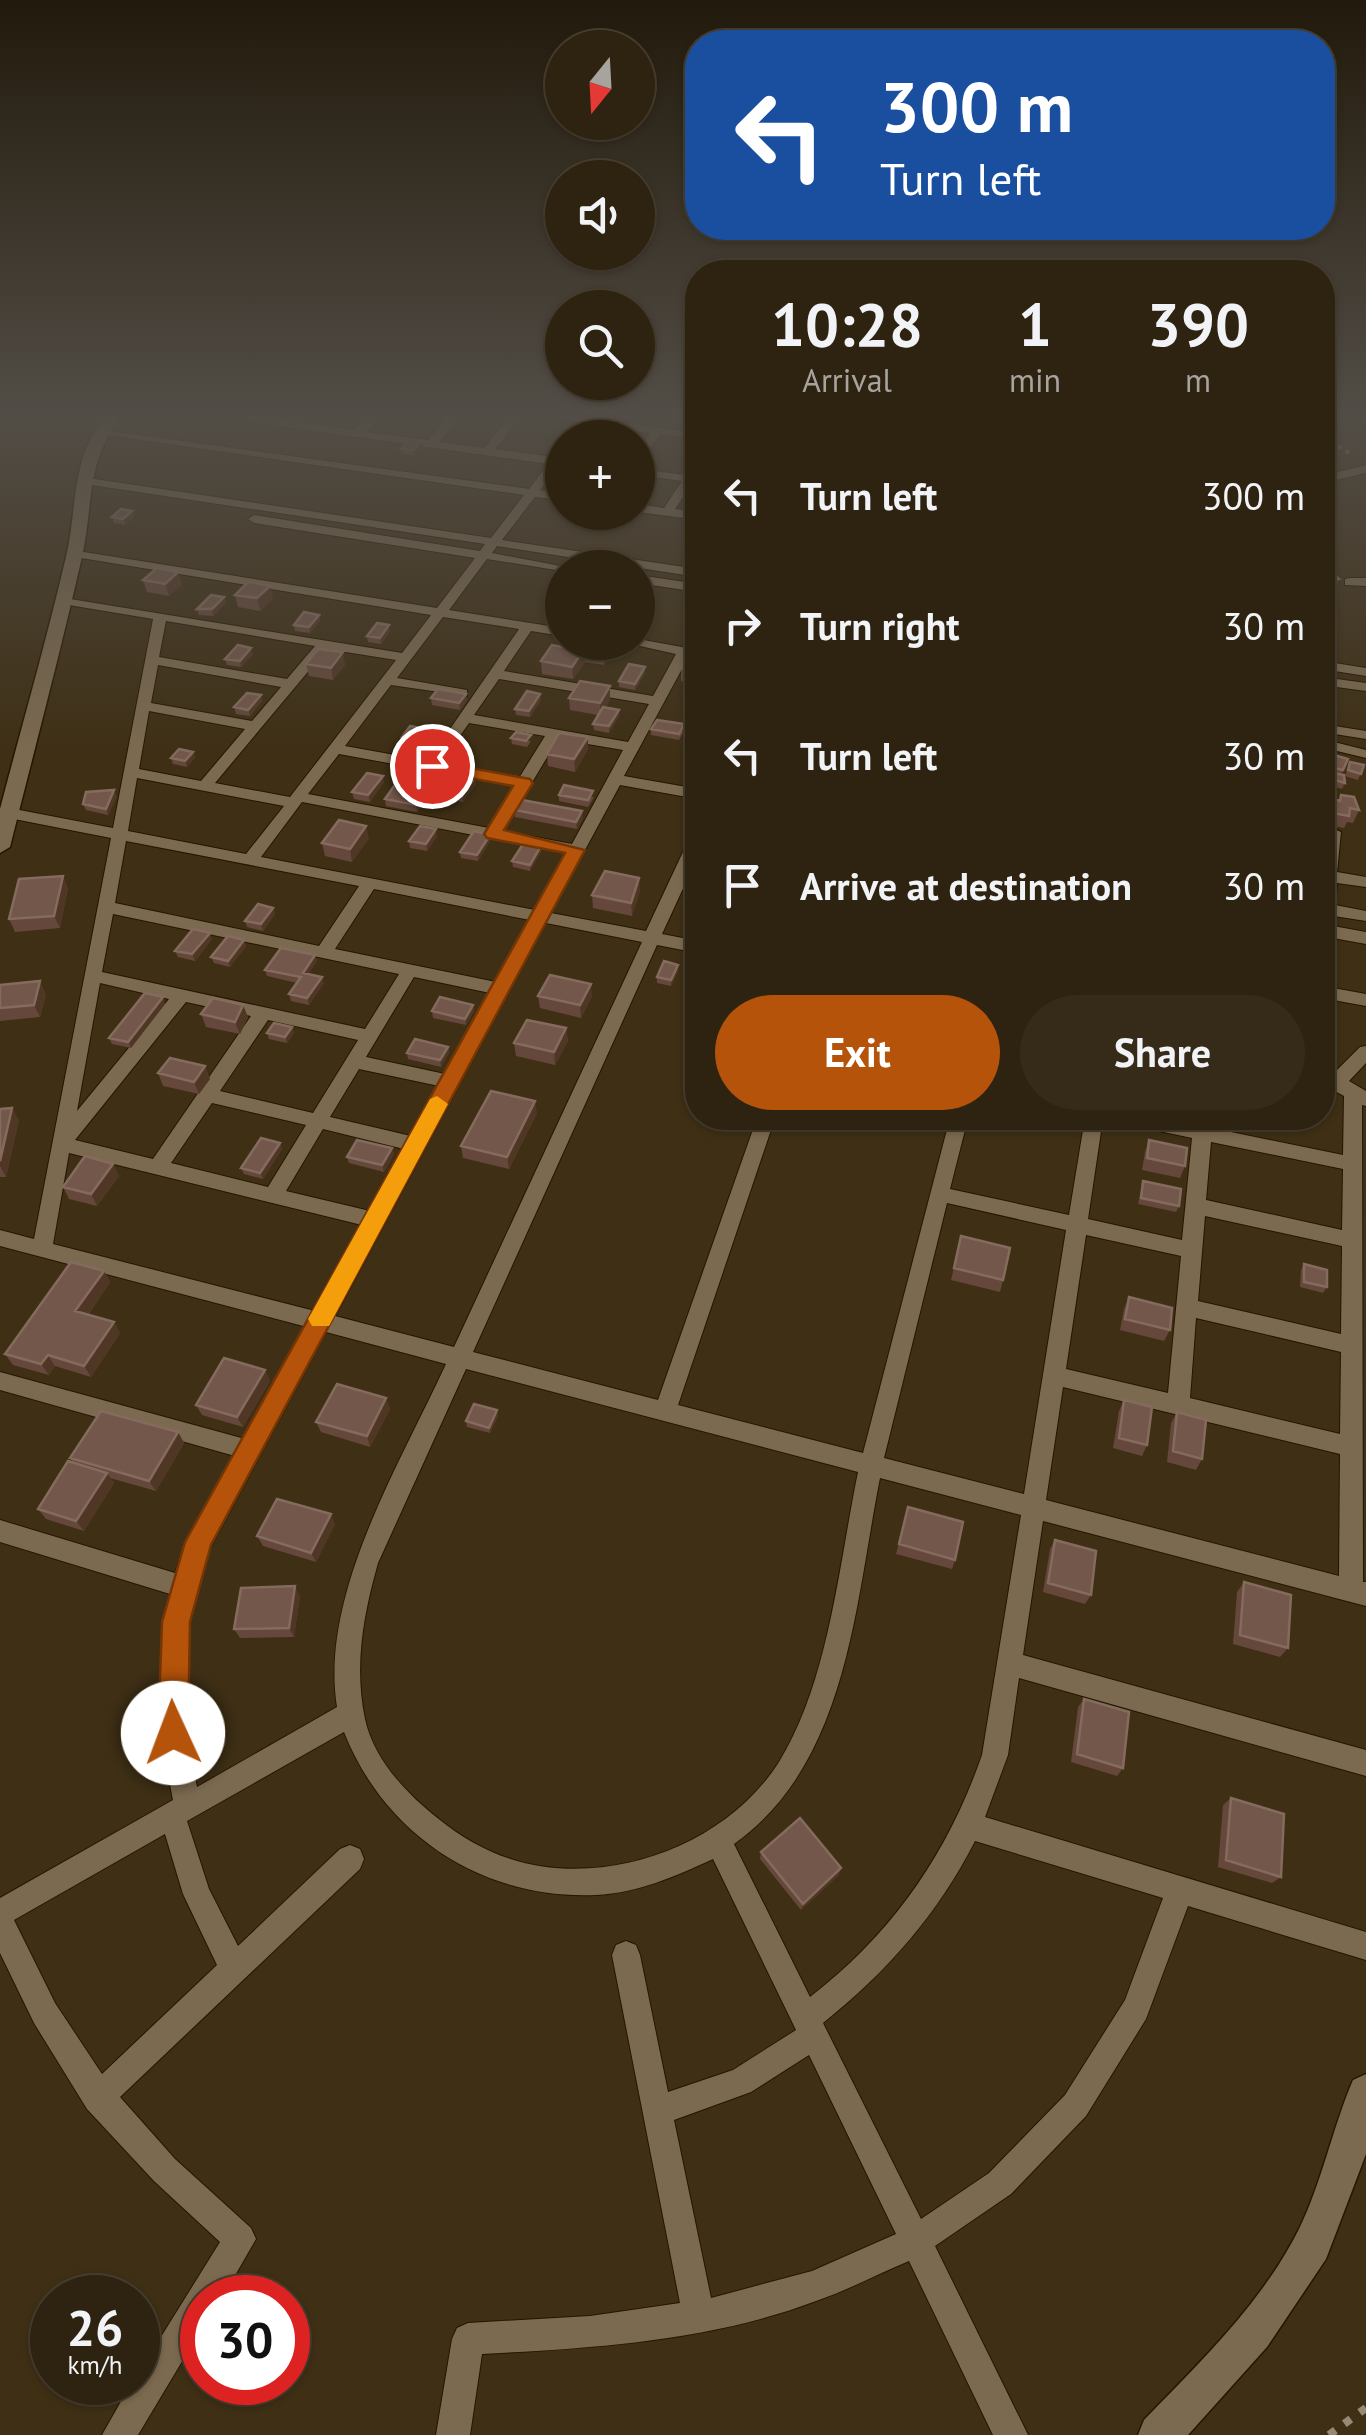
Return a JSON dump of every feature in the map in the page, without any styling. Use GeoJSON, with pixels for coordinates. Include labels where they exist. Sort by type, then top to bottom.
{"type":"FeatureCollection","features":[{"type":"Feature","properties":{"kind":"street"},"geometry":{"type":"LineString","coordinates":[[0,847],[64,600],[78,528]]}},
{"type":"Feature","properties":{"kind":"street"},"geometry":{"type":"LineString","coordinates":[[321,528],[545,565]]}},
{"type":"Feature","properties":{"kind":"street"},"geometry":{"type":"LineString","coordinates":[[388,528],[685,571]]}},
{"type":"Feature","properties":{"kind":"street"},"geometry":{"type":"LineString","coordinates":[[250,860],[507,528]]}},
{"type":"Feature","properties":{"kind":"street"},"geometry":{"type":"LineString","coordinates":[[75,553],[545,629]]}},
{"type":"Feature","properties":{"kind":"street"},"geometry":{"type":"LineString","coordinates":[[655,582],[685,586]]}},
{"type":"Feature","properties":{"kind":"street"},"geometry":{"type":"LineString","coordinates":[[1350,582],[1366,582]]}},
{"type":"Feature","properties":{"kind":"street"},"geometry":{"type":"LineString","coordinates":[[64,600],[408,658]]}},
{"type":"Feature","properties":{"kind":"street"},"geometry":{"type":"LineString","coordinates":[[42,1249],[160,616]]}},
{"type":"Feature","properties":{"kind":"street"},"geometry":{"type":"LineString","coordinates":[[432,766],[528,626]]}},
{"type":"Feature","properties":{"kind":"street"},"geometry":{"type":"LineString","coordinates":[[204,786],[324,644]]}},
{"type":"Feature","properties":{"kind":"street"},"geometry":{"type":"LineString","coordinates":[[655,647],[685,652]]}},
{"type":"Feature","properties":{"kind":"street"},"geometry":{"type":"LineString","coordinates":[[152,660],[290,684]]}},
{"type":"Feature","properties":{"kind":"street"},"geometry":{"type":"LineString","coordinates":[[234,1969],[197,1894],[180,1811],[171,1697],[183,1587],[199,1542],[657,701],[685,661]]}},
{"type":"Feature","properties":{"kind":"street"},"geometry":{"type":"LineString","coordinates":[[1335,667],[1366,672]]}},
{"type":"Feature","properties":{"kind":"street"},"geometry":{"type":"LineString","coordinates":[[496,674],[657,701]]}},
{"type":"Feature","properties":{"kind":"street"},"geometry":{"type":"LineString","coordinates":[[390,681],[480,696]]}},
{"type":"Feature","properties":{"kind":"street"},"geometry":{"type":"LineString","coordinates":[[1335,683],[1366,687]]}},
{"type":"Feature","properties":{"kind":"street"},"geometry":{"type":"LineString","coordinates":[[143,706],[255,726]]}},
{"type":"Feature","properties":{"kind":"street"},"geometry":{"type":"LineString","coordinates":[[466,718],[632,747]]}},
{"type":"Feature","properties":{"kind":"street"},"geometry":{"type":"LineString","coordinates":[[1335,730],[1366,735]]}},
{"type":"Feature","properties":{"kind":"street"},"geometry":{"type":"LineString","coordinates":[[493,834],[554,734]]}},
{"type":"Feature","properties":{"kind":"street"},"geometry":{"type":"LineString","coordinates":[[1335,746],[1366,754]]}},
{"type":"Feature","properties":{"kind":"street"},"geometry":{"type":"LineString","coordinates":[[337,749],[524,783]]}},
{"type":"Feature","properties":{"kind":"street"},"geometry":{"type":"LineString","coordinates":[[131,772],[576,850]]}},
{"type":"Feature","properties":{"kind":"street"},"geometry":{"type":"LineString","coordinates":[[614,779],[685,792]]}},
{"type":"Feature","properties":{"kind":"street"},"geometry":{"type":"LineString","coordinates":[[9,813],[685,945]]}},
{"type":"Feature","properties":{"kind":"street"},"geometry":{"type":"LineString","coordinates":[[685,865],[366,1562],[346,1632],[352,1713],[375,1774],[425,1833],[495,1872],[576,1886],[657,1872],[718,1840],[786,1776],[819,1706],[872,1465],[955,1130]]}},
{"type":"Feature","properties":{"kind":"street"},"geometry":{"type":"LineString","coordinates":[[1335,877],[1366,882]]}},
{"type":"Feature","properties":{"kind":"street"},"geometry":{"type":"LineString","coordinates":[[324,952],[370,884]]}},
{"type":"Feature","properties":{"kind":"street"},"geometry":{"type":"LineString","coordinates":[[106,906],[500,989]]}},
{"type":"Feature","properties":{"kind":"street"},"geometry":{"type":"LineString","coordinates":[[1335,910],[1366,917],[1365,938],[1335,932]]}},
{"type":"Feature","properties":{"kind":"street"},"geometry":{"type":"LineString","coordinates":[[273,1196],[410,970]]}},
{"type":"Feature","properties":{"kind":"street"},"geometry":{"type":"LineString","coordinates":[[93,976],[370,1036]]}},
{"type":"Feature","properties":{"kind":"street"},"geometry":{"type":"LineString","coordinates":[[1335,994],[1366,1000]]}},
{"type":"Feature","properties":{"kind":"street"},"geometry":{"type":"LineString","coordinates":[[61,1144],[182,995]]}},
{"type":"Feature","properties":{"kind":"street"},"geometry":{"type":"LineString","coordinates":[[158,1168],[264,1013]]}},
{"type":"Feature","properties":{"kind":"street"},"geometry":{"type":"LineString","coordinates":[[0,1238],[1359,1592],[1352,1447],[1353,1164],[1344,1088],[1366,1052]]}},
{"type":"Feature","properties":{"kind":"street"},"geometry":{"type":"LineString","coordinates":[[355,1061],[449,1082]]}},
{"type":"Feature","properties":{"kind":"street"},"geometry":{"type":"LineString","coordinates":[[207,1096],[416,1144]]}},
{"type":"Feature","properties":{"kind":"street"},"geometry":{"type":"LineString","coordinates":[[666,1411],[762,1130]]}},
{"type":"Feature","properties":{"kind":"street"},"geometry":{"type":"LineString","coordinates":[[657,2110],[741,2082],[810,2026],[903,1933],[930,1899],[970,1826],[995,1755],[1092,1130]]}},
{"type":"Feature","properties":{"kind":"street"},"geometry":{"type":"LineString","coordinates":[[1192,1130],[1353,1164]]}},
{"type":"Feature","properties":{"kind":"street"},"geometry":{"type":"LineString","coordinates":[[1178,1405],[1202,1132]]}},
{"type":"Feature","properties":{"kind":"street"},"geometry":{"type":"LineString","coordinates":[[61,1144],[374,1220]]}},
{"type":"Feature","properties":{"kind":"street"},"geometry":{"type":"LineString","coordinates":[[940,1194],[1192,1250]]}},
{"type":"Feature","properties":{"kind":"street"},"geometry":{"type":"LineString","coordinates":[[1196,1206],[1353,1240]]}},
{"type":"Feature","properties":{"kind":"street"},"geometry":{"type":"LineString","coordinates":[[1186,1307],[1352,1345]]}},
{"type":"Feature","properties":{"kind":"street"},"geometry":{"type":"LineString","coordinates":[[1054,1375],[1352,1447]]}},
{"type":"Feature","properties":{"kind":"street"},"geometry":{"type":"LineString","coordinates":[[0,1380],[249,1450]]}},
{"type":"Feature","properties":{"kind":"street"},"geometry":{"type":"LineString","coordinates":[[0,1531],[183,1587]]}},
{"type":"Feature","properties":{"kind":"street"},"geometry":{"type":"LineString","coordinates":[[1009,1663],[1366,1763]]}},
{"type":"Feature","properties":{"kind":"street"},"geometry":{"type":"LineString","coordinates":[[0,1912],[352,1713]]}},
{"type":"Feature","properties":{"kind":"street"},"geometry":{"type":"LineString","coordinates":[[970,1826],[1366,1946]]}},
{"type":"Feature","properties":{"kind":"street"},"geometry":{"type":"LineString","coordinates":[[718,1840],[1011,2435]]}},
{"type":"Feature","properties":{"kind":"street"},"geometry":{"type":"LineString","coordinates":[[98,2098],[350,1859]]}},
{"type":"Feature","properties":{"kind":"street"},"geometry":{"type":"LineString","coordinates":[[453,2435],[468,2339],[546,2338],[699,2318],[847,2274],[917,2244],[970,2210],[1017,2171],[1096,2080],[1148,1987],[1180,1889]]}},
{"type":"Feature","properties":{"kind":"street"},"geometry":{"type":"LineString","coordinates":[[0,1921],[40,2008],[98,2098],[175,2184],[240,2238],[217,2275]]}},
{"type":"Feature","properties":{"kind":"street"},"geometry":{"type":"LineString","coordinates":[[626,1955],[699,2318]]}},
{"type":"Feature","properties":{"kind":"street"},"geometry":{"type":"LineString","coordinates":[[1159,2435],[1235,2357],[1302,2264],[1342,2169],[1366,2093]]}},
{"type":"Feature","properties":{"kind":"street"},"geometry":{"type":"LineString","coordinates":[[119,2435],[180,2336]]}},
{"type":"Feature","properties":{"kind":"path"},"geometry":{"type":"LineString","coordinates":[[1330,2435],[1366,2408]]}},
{"type":"Feature","properties":{"kind":"building"},"geometry":{"type":"Polygon","coordinates":[[[157,568],[178,572],[165,584],[143,580],[157,568]]]}},
{"type":"Feature","properties":{"kind":"building"},"geometry":{"type":"Polygon","coordinates":[[[248,582],[270,586],[257,598],[235,595],[248,582]]]}},
{"type":"Feature","properties":{"kind":"building"},"geometry":{"type":"Polygon","coordinates":[[[211,595],[224,597],[212,609],[197,609],[211,595]]]}},
{"type":"Feature","properties":{"kind":"building"},"geometry":{"type":"Polygon","coordinates":[[[304,612],[319,615],[309,627],[294,625],[304,612]]]}},
{"type":"Feature","properties":{"kind":"building"},"geometry":{"type":"Polygon","coordinates":[[[377,623],[389,625],[380,638],[367,636],[377,623]]]}},
{"type":"Feature","properties":{"kind":"building"},"geometry":{"type":"Polygon","coordinates":[[[238,645],[251,648],[240,661],[225,659],[238,645]]]}},
{"type":"Feature","properties":{"kind":"building"},"geometry":{"type":"Polygon","coordinates":[[[318,649],[343,652],[331,668],[306,664],[318,649]]]}},
{"type":"Feature","properties":{"kind":"building"},"geometry":{"type":"Polygon","coordinates":[[[545,655],[545,660],[577,660],[572,667],[541,661],[545,655]]]}},
{"type":"Feature","properties":{"kind":"building"},"geometry":{"type":"Polygon","coordinates":[[[629,664],[645,667],[635,684],[619,681],[629,664]]]}},
{"type":"Feature","properties":{"kind":"building"},"geometry":{"type":"Polygon","coordinates":[[[580,681],[610,686],[600,703],[569,698],[580,681]]]}},
{"type":"Feature","properties":{"kind":"building"},"geometry":{"type":"Polygon","coordinates":[[[438,689],[466,694],[459,703],[431,698],[438,689]]]}},
{"type":"Feature","properties":{"kind":"building"},"geometry":{"type":"Polygon","coordinates":[[[527,691],[540,694],[529,711],[515,709],[527,691]]]}},
{"type":"Feature","properties":{"kind":"building"},"geometry":{"type":"Polygon","coordinates":[[[247,693],[261,695],[248,710],[234,707],[247,693]]]}},
{"type":"Feature","properties":{"kind":"building"},"geometry":{"type":"Polygon","coordinates":[[[603,707],[619,710],[609,726],[593,724],[603,707]]]}},
{"type":"Feature","properties":{"kind":"building"},"geometry":{"type":"Polygon","coordinates":[[[657,720],[684,724],[679,734],[651,729],[657,720]]]}},
{"type":"Feature","properties":{"kind":"building"},"geometry":{"type":"Polygon","coordinates":[[[410,726],[438,731],[430,742],[402,737],[410,726]]]}},
{"type":"Feature","properties":{"kind":"building"},"geometry":{"type":"Polygon","coordinates":[[[516,732],[531,735],[526,741],[511,738],[516,732]]]}},
{"type":"Feature","properties":{"kind":"building"},"geometry":{"type":"Polygon","coordinates":[[[559,733],[588,737],[574,759],[547,754],[559,733]]]}},
{"type":"Feature","properties":{"kind":"building"},"geometry":{"type":"Polygon","coordinates":[[[179,749],[193,752],[185,761],[171,758],[179,749]]]}},
{"type":"Feature","properties":{"kind":"building"},"geometry":{"type":"Polygon","coordinates":[[[1335,755],[1348,759],[1343,770],[1335,768],[1335,755]]]}},
{"type":"Feature","properties":{"kind":"building"},"geometry":{"type":"Polygon","coordinates":[[[1350,762],[1364,765],[1361,774],[1348,770],[1350,762]]]}},
{"type":"Feature","properties":{"kind":"building"},"geometry":{"type":"Polygon","coordinates":[[[428,766],[475,777],[462,796],[430,790],[436,779],[416,805],[385,799],[399,779],[416,782],[428,766]]]}},
{"type":"Feature","properties":{"kind":"building"},"geometry":{"type":"Polygon","coordinates":[[[367,773],[383,776],[368,795],[352,792],[367,773]]]}},
{"type":"Feature","properties":{"kind":"building"},"geometry":{"type":"Polygon","coordinates":[[[1335,773],[1344,775],[1345,783],[1335,780],[1335,773]]]}},
{"type":"Feature","properties":{"kind":"building"},"geometry":{"type":"Polygon","coordinates":[[[564,785],[593,791],[588,800],[559,795],[564,785]]]}},
{"type":"Feature","properties":{"kind":"building"},"geometry":{"type":"Polygon","coordinates":[[[114,790],[106,809],[83,804],[86,792],[114,790]]]}},
{"type":"Feature","properties":{"kind":"building"},"geometry":{"type":"Polygon","coordinates":[[[1341,795],[1354,797],[1359,810],[1350,808],[1349,816],[1335,813],[1335,800],[1340,801],[1341,795]]]}},
{"type":"Feature","properties":{"kind":"building"},"geometry":{"type":"Polygon","coordinates":[[[522,800],[582,811],[576,822],[515,810],[522,800]]]}},
{"type":"Feature","properties":{"kind":"building"},"geometry":{"type":"Polygon","coordinates":[[[339,820],[366,826],[350,849],[322,843],[339,820]]]}},
{"type":"Feature","properties":{"kind":"building"},"geometry":{"type":"Polygon","coordinates":[[[420,826],[436,829],[426,844],[409,841],[420,826]]]}},
{"type":"Feature","properties":{"kind":"building"},"geometry":{"type":"Polygon","coordinates":[[[474,831],[490,835],[477,855],[460,852],[474,831]]]}},
{"type":"Feature","properties":{"kind":"building"},"geometry":{"type":"Polygon","coordinates":[[[525,841],[542,844],[530,865],[512,861],[525,841]]]}},
{"type":"Feature","properties":{"kind":"building"},"geometry":{"type":"Polygon","coordinates":[[[605,871],[639,878],[631,903],[592,895],[605,871]]]}},
{"type":"Feature","properties":{"kind":"building"},"geometry":{"type":"Polygon","coordinates":[[[63,876],[54,916],[9,919],[19,879],[63,876]]]}},
{"type":"Feature","properties":{"kind":"building"},"geometry":{"type":"Polygon","coordinates":[[[258,904],[273,908],[261,924],[245,921],[258,904]]]}},
{"type":"Feature","properties":{"kind":"building"},"geometry":{"type":"Polygon","coordinates":[[[193,929],[210,933],[192,954],[175,951],[193,929]]]}},
{"type":"Feature","properties":{"kind":"building"},"geometry":{"type":"Polygon","coordinates":[[[228,936],[244,940],[228,961],[211,957],[228,936]]]}},
{"type":"Feature","properties":{"kind":"building"},"geometry":{"type":"Polygon","coordinates":[[[281,948],[315,955],[303,973],[322,977],[307,998],[289,994],[301,977],[265,970],[281,948]]]}},
{"type":"Feature","properties":{"kind":"building"},"geometry":{"type":"Polygon","coordinates":[[[664,961],[678,965],[671,980],[657,977],[664,961]]]}},
{"type":"Feature","properties":{"kind":"building"},"geometry":{"type":"Polygon","coordinates":[[[550,975],[591,984],[580,1005],[538,996],[550,975]]]}},
{"type":"Feature","properties":{"kind":"building"},"geometry":{"type":"Polygon","coordinates":[[[40,981],[34,1005],[0,1008],[0,985],[40,981]]]}},
{"type":"Feature","properties":{"kind":"building"},"geometry":{"type":"Polygon","coordinates":[[[145,993],[163,997],[128,1042],[109,1038],[145,993]]]}},
{"type":"Feature","properties":{"kind":"building"},"geometry":{"type":"Polygon","coordinates":[[[440,997],[473,1005],[465,1019],[432,1011],[440,997]]]}},
{"type":"Feature","properties":{"kind":"building"},"geometry":{"type":"Polygon","coordinates":[[[213,998],[243,1005],[235,1022],[201,1014],[213,998]]]}},
{"type":"Feature","properties":{"kind":"building"},"geometry":{"type":"Polygon","coordinates":[[[527,1020],[566,1028],[554,1052],[514,1043],[527,1020]]]}},
{"type":"Feature","properties":{"kind":"building"},"geometry":{"type":"Polygon","coordinates":[[[274,1023],[292,1027],[285,1037],[267,1033],[274,1023]]]}},
{"type":"Feature","properties":{"kind":"building"},"geometry":{"type":"Polygon","coordinates":[[[415,1039],[448,1047],[440,1060],[407,1053],[415,1039]]]}},
{"type":"Feature","properties":{"kind":"building"},"geometry":{"type":"Polygon","coordinates":[[[170,1058],[205,1066],[194,1082],[158,1073],[170,1058]]]}},
{"type":"Feature","properties":{"kind":"building"},"geometry":{"type":"Polygon","coordinates":[[[491,1091],[535,1101],[507,1157],[461,1146],[491,1091]]]}},
{"type":"Feature","properties":{"kind":"building"},"geometry":{"type":"Polygon","coordinates":[[[12,1108],[0,1161],[0,1109],[12,1108]]]}},
{"type":"Feature","properties":{"kind":"building"},"geometry":{"type":"Polygon","coordinates":[[[261,1138],[280,1143],[260,1173],[241,1168],[261,1138]]]}},
{"type":"Feature","properties":{"kind":"building"},"geometry":{"type":"Polygon","coordinates":[[[357,1140],[392,1148],[382,1165],[347,1157],[357,1140]]]}},
{"type":"Feature","properties":{"kind":"building"},"geometry":{"type":"Polygon","coordinates":[[[1149,1140],[1187,1148],[1185,1166],[1147,1158],[1149,1140]]]}},
{"type":"Feature","properties":{"kind":"building"},"geometry":{"type":"Polygon","coordinates":[[[85,1156],[113,1164],[91,1194],[63,1187],[85,1156]]]}},
{"type":"Feature","properties":{"kind":"building"},"geometry":{"type":"Polygon","coordinates":[[[1143,1181],[1181,1189],[1179,1206],[1141,1198],[1143,1181]]]}},
{"type":"Feature","properties":{"kind":"building"},"geometry":{"type":"Polygon","coordinates":[[[961,1236],[1010,1248],[1003,1280],[954,1268],[961,1236]]]}},
{"type":"Feature","properties":{"kind":"building"},"geometry":{"type":"Polygon","coordinates":[[[71,1262],[104,1271],[75,1311],[114,1322],[84,1366],[48,1355],[41,1364],[5,1354],[71,1262]]]}},
{"type":"Feature","properties":{"kind":"building"},"geometry":{"type":"Polygon","coordinates":[[[1304,1264],[1327,1270],[1327,1287],[1304,1282],[1304,1264]]]}},
{"type":"Feature","properties":{"kind":"building"},"geometry":{"type":"Polygon","coordinates":[[[1129,1297],[1172,1308],[1170,1330],[1125,1319],[1129,1297]]]}},
{"type":"Feature","properties":{"kind":"building"},"geometry":{"type":"Polygon","coordinates":[[[224,1358],[265,1370],[237,1417],[196,1405],[224,1358]]]}},
{"type":"Feature","properties":{"kind":"building"},"geometry":{"type":"Polygon","coordinates":[[[337,1384],[386,1398],[367,1436],[316,1422],[337,1384]]]}},
{"type":"Feature","properties":{"kind":"building"},"geometry":{"type":"Polygon","coordinates":[[[1124,1400],[1152,1407],[1147,1445],[1119,1438],[1124,1400]]]}},
{"type":"Feature","properties":{"kind":"building"},"geometry":{"type":"Polygon","coordinates":[[[474,1404],[497,1410],[489,1428],[466,1421],[474,1404]]]}},
{"type":"Feature","properties":{"kind":"building"},"geometry":{"type":"Polygon","coordinates":[[[101,1411],[178,1432],[149,1481],[70,1458],[101,1411]]]}},
{"type":"Feature","properties":{"kind":"building"},"geometry":{"type":"Polygon","coordinates":[[[1177,1412],[1206,1420],[1202,1459],[1173,1451],[1177,1412]]]}},
{"type":"Feature","properties":{"kind":"building"},"geometry":{"type":"Polygon","coordinates":[[[68,1461],[107,1473],[76,1521],[38,1509],[68,1461]]]}},
{"type":"Feature","properties":{"kind":"building"},"geometry":{"type":"Polygon","coordinates":[[[277,1499],[331,1514],[311,1553],[257,1536],[277,1499]]]}},
{"type":"Feature","properties":{"kind":"building"},"geometry":{"type":"Polygon","coordinates":[[[908,1507],[963,1522],[955,1560],[899,1544],[908,1507]]]}},
{"type":"Feature","properties":{"kind":"building"},"geometry":{"type":"Polygon","coordinates":[[[1055,1540],[1096,1551],[1091,1595],[1048,1583],[1055,1540]]]}},
{"type":"Feature","properties":{"kind":"building"},"geometry":{"type":"Polygon","coordinates":[[[1244,1582],[1291,1595],[1288,1648],[1240,1635],[1244,1582]]]}},
{"type":"Feature","properties":{"kind":"building"},"geometry":{"type":"Polygon","coordinates":[[[295,1586],[289,1628],[234,1629],[241,1588],[295,1586]]]}},
{"type":"Feature","properties":{"kind":"building"},"geometry":{"type":"Polygon","coordinates":[[[1084,1699],[1129,1712],[1123,1768],[1077,1754],[1084,1699]]]}},
{"type":"Feature","properties":{"kind":"building"},"geometry":{"type":"Polygon","coordinates":[[[1231,1798],[1284,1814],[1281,1877],[1226,1860],[1231,1798]]]}},
{"type":"Feature","properties":{"kind":"building"},"geometry":{"type":"Polygon","coordinates":[[[800,1818],[841,1868],[803,1904],[761,1852],[800,1818]]]}},
{"type":"Feature","properties":{"kind":"slow traffic"},"geometry":{"type":"LineString","coordinates":[[320,1319],[437,1104]]}},
{"type":"Feature","properties":{"kind":"route"},"geometry":{"type":"LineString","coordinates":[[173,1733],[176,1622],[189,1564],[199,1542],[576,850],[493,834],[524,783],[432,766]]}}]}
